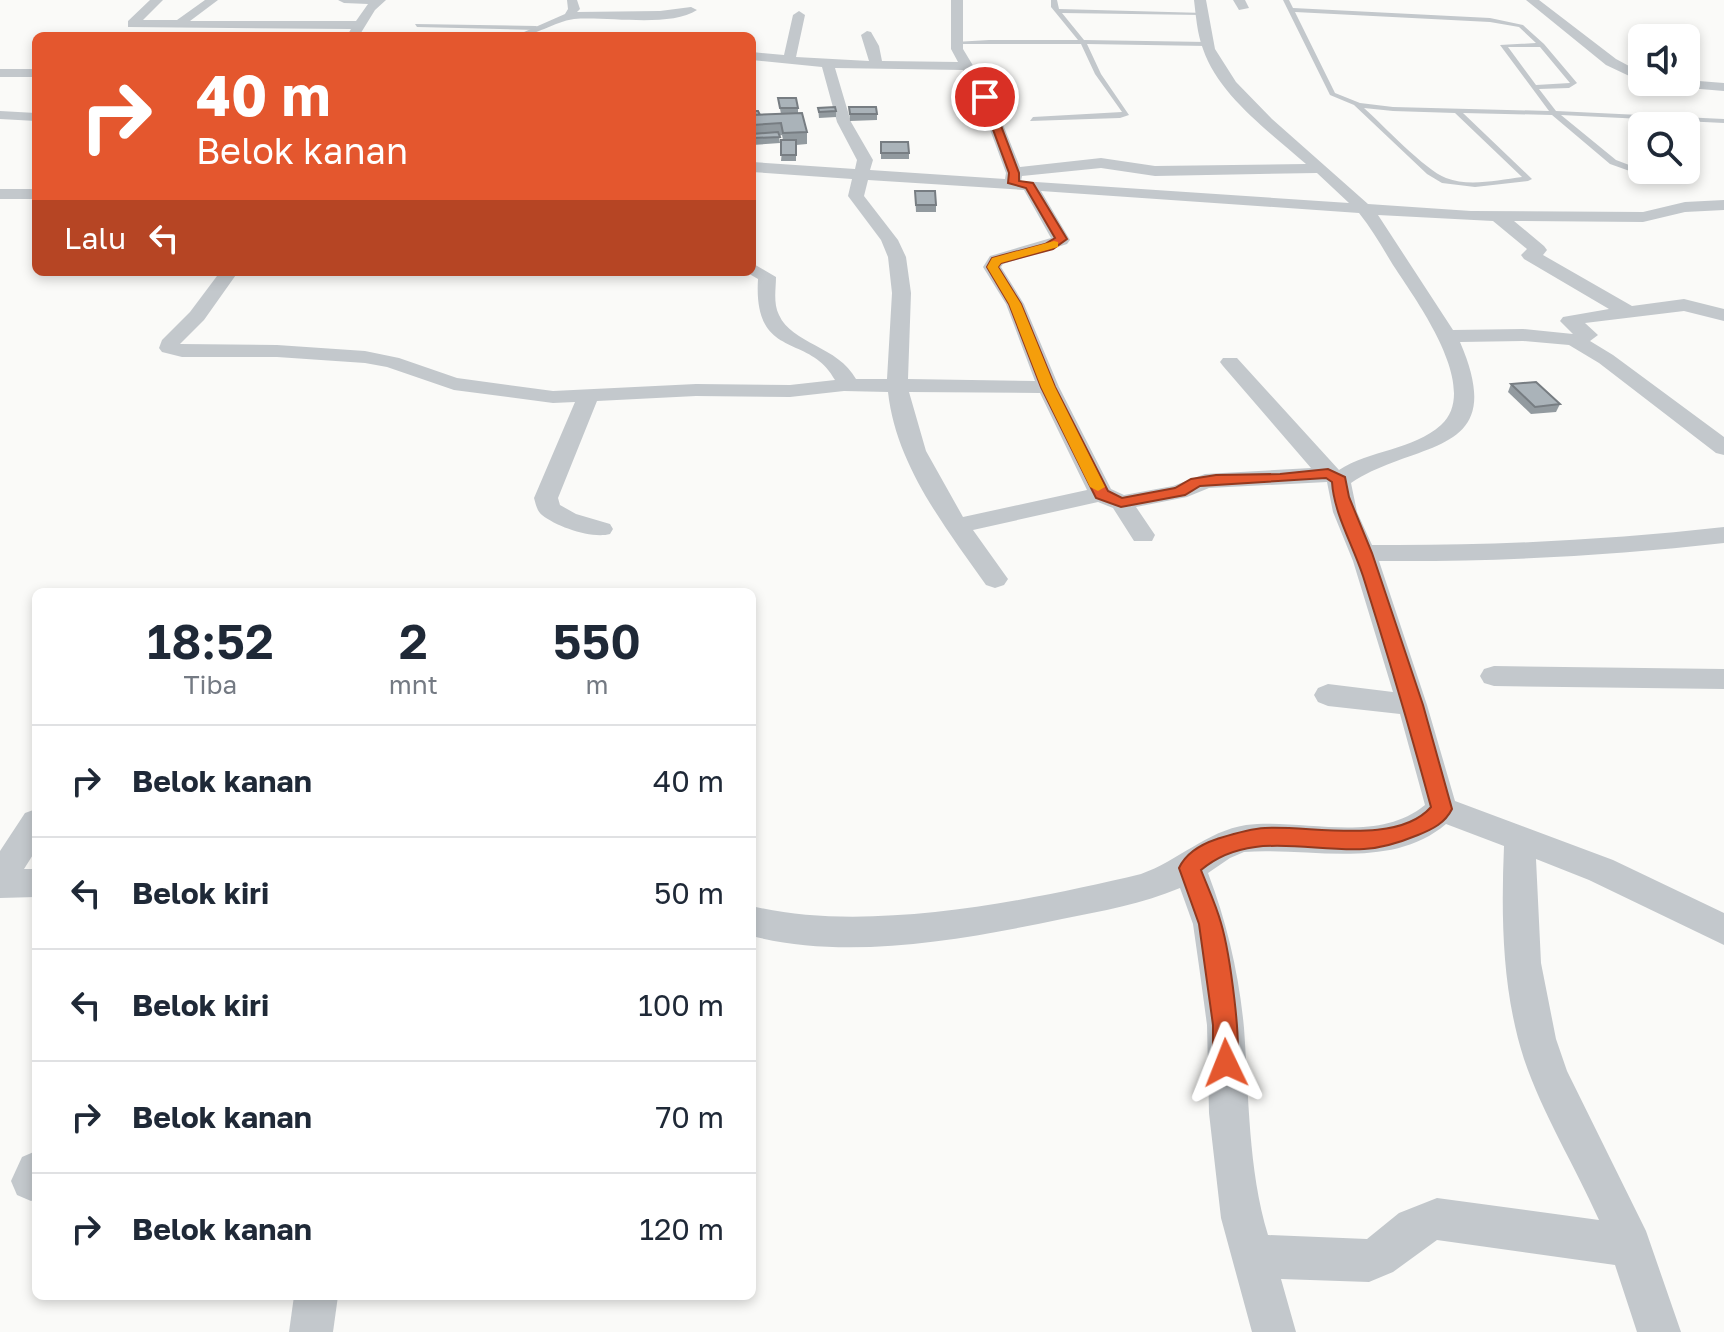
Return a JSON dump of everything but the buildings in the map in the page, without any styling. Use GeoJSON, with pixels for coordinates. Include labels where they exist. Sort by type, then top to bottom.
{"type":"FeatureCollection","features":[{"type":"Feature","properties":{"kind":"street"},"geometry":{"type":"LineString","coordinates":[[157,0],[132,24],[357,31],[379,0]]}},
{"type":"Feature","properties":{"kind":"street"},"geometry":{"type":"LineString","coordinates":[[181,24],[212,0]]}},
{"type":"Feature","properties":{"kind":"street"},"geometry":{"type":"LineString","coordinates":[[344,0],[379,0]]}},
{"type":"Feature","properties":{"kind":"street"},"geometry":{"type":"LineString","coordinates":[[569,16],[574,9],[572,0]]}},
{"type":"Feature","properties":{"kind":"street"},"geometry":{"type":"LineString","coordinates":[[957,0],[957,49],[985,97],[1019,180],[1061,240],[996,260],[992,267],[1015,304],[1048,387],[1111,498],[1143,535]]}},
{"type":"Feature","properties":{"kind":"street"},"geometry":{"type":"LineString","coordinates":[[1532,0],[1611,62],[1628,71]]}},
{"type":"Feature","properties":{"kind":"street"},"geometry":{"type":"LineString","coordinates":[[957,526],[1111,498],[1179,492],[1205,481],[1334,477],[1429,441],[1457,422],[1466,396],[1448,336],[1365,210],[1220,71],[1207,44],[1201,7]]}},
{"type":"Feature","properties":{"kind":"street"},"geometry":{"type":"LineString","coordinates":[[528,32],[569,16],[660,15],[691,10]]}},
{"type":"Feature","properties":{"kind":"street"},"geometry":{"type":"LineString","coordinates":[[789,60],[799,15]]}},
{"type":"Feature","properties":{"kind":"street"},"geometry":{"type":"LineString","coordinates":[[867,35],[873,46],[876,65]]}},
{"type":"Feature","properties":{"kind":"street"},"geometry":{"type":"LineString","coordinates":[[756,56],[828,64],[966,66]]}},
{"type":"Feature","properties":{"kind":"street"},"geometry":{"type":"LineString","coordinates":[[828,64],[829,84],[840,103],[850,137],[865,160],[856,196],[897,257],[902,316],[898,387],[914,450],[936,496],[995,579]]}},
{"type":"Feature","properties":{"kind":"street"},"geometry":{"type":"LineString","coordinates":[[0,73],[32,73]]}},
{"type":"Feature","properties":{"kind":"street"},"geometry":{"type":"LineString","coordinates":[[1700,85],[1724,87]]}},
{"type":"Feature","properties":{"kind":"street"},"geometry":{"type":"LineString","coordinates":[[0,115],[32,117]]}},
{"type":"Feature","properties":{"kind":"street"},"geometry":{"type":"LineString","coordinates":[[1019,180],[1101,163],[1155,171],[1320,168]]}},
{"type":"Feature","properties":{"kind":"street"},"geometry":{"type":"LineString","coordinates":[[756,167],[1019,180],[1365,210],[1498,217],[1643,217],[1685,207],[1724,205]]}},
{"type":"Feature","properties":{"kind":"street"},"geometry":{"type":"LineString","coordinates":[[0,194],[32,194]]}},
{"type":"Feature","properties":{"kind":"street"},"geometry":{"type":"LineString","coordinates":[[1498,217],[1537,249],[1531,255],[1629,312]]}},
{"type":"Feature","properties":{"kind":"street"},"geometry":{"type":"LineString","coordinates":[[756,270],[767,277],[766,304],[774,324],[838,367],[846,380],[844,385]]}},
{"type":"Feature","properties":{"kind":"street"},"geometry":{"type":"LineString","coordinates":[[226,276],[197,316],[169,344],[169,348],[182,351],[350,355],[392,362],[472,387],[553,397],[696,390],[800,391],[844,385],[1048,387]]}},
{"type":"Feature","properties":{"kind":"street"},"geometry":{"type":"LineString","coordinates":[[1448,336],[1523,335],[1574,340],[1588,336],[1571,319],[1691,305],[1724,315]]}},
{"type":"Feature","properties":{"kind":"street"},"geometry":{"type":"LineString","coordinates":[[1574,340],[1616,366],[1724,448]]}},
{"type":"Feature","properties":{"kind":"street"},"geometry":{"type":"LineString","coordinates":[[1230,362],[1334,477],[1364,553],[1413,705],[1442,809]]}},
{"type":"Feature","properties":{"kind":"street"},"geometry":{"type":"LineString","coordinates":[[589,395],[546,498],[549,509],[555,514],[601,529]]}},
{"type":"Feature","properties":{"kind":"street"},"geometry":{"type":"LineString","coordinates":[[1364,553],[1492,554],[1616,547],[1724,535]]}},
{"type":"Feature","properties":{"kind":"street"},"geometry":{"type":"LineString","coordinates":[[1494,676],[1724,679]]}},
{"type":"Feature","properties":{"kind":"street"},"geometry":{"type":"LineString","coordinates":[[1328,695],[1413,705]]}},
{"type":"Feature","properties":{"kind":"street"},"geometry":{"type":"LineString","coordinates":[[1442,809],[1601,870],[1724,930]]}},
{"type":"Feature","properties":{"kind":"street"},"geometry":{"type":"LineString","coordinates":[[756,922],[810,931],[890,931],[979,922],[1143,887],[1190,868],[1210,850],[1241,840],[1265,836],[1364,840],[1416,827],[1434,818],[1442,809]]}},
{"type":"Feature","properties":{"kind":"street"},"geometry":{"type":"LineString","coordinates":[[32,829],[0,882],[32,883]]}},
{"type":"Feature","properties":{"kind":"street"},"geometry":{"type":"LineString","coordinates":[[1520,838],[1517,913],[1538,1041],[1566,1112],[1631,1246],[1659,1332]]}},
{"type":"Feature","properties":{"kind":"street"},"geometry":{"type":"LineString","coordinates":[[1190,868],[1210,924],[1225,1025],[1234,1162],[1242,1218],[1274,1332]]}},
{"type":"Feature","properties":{"kind":"street"},"geometry":{"type":"LineString","coordinates":[[1252,1256],[1369,1261],[1384,1255],[1411,1228],[1437,1219],[1631,1246]]}},
{"type":"Feature","properties":{"kind":"street"},"geometry":{"type":"LineString","coordinates":[[311,1332],[315,1300]]}},
{"type":"Feature","properties":{"kind":"lane"},"geometry":{"type":"LineString","coordinates":[[1033,119],[1126,114],[1098,74],[1084,44],[1057,11],[1054,0]]}},
{"type":"Feature","properties":{"kind":"lane"},"geometry":{"type":"LineString","coordinates":[[1286,0],[1332,94],[1357,105],[1430,172],[1445,181],[1475,185],[1528,179],[1457,111]]}},
{"type":"Feature","properties":{"kind":"lane"},"geometry":{"type":"LineString","coordinates":[[1057,11],[1201,7]]}},
{"type":"Feature","properties":{"kind":"lane"},"geometry":{"type":"LineString","coordinates":[[1291,10],[1505,21],[1521,26],[1542,45],[1574,83],[1569,86],[1533,87]]}},
{"type":"Feature","properties":{"kind":"lane"},"geometry":{"type":"LineString","coordinates":[[417,25],[536,28]]}},
{"type":"Feature","properties":{"kind":"lane"},"geometry":{"type":"LineString","coordinates":[[958,42],[1046,40],[1084,44],[1207,44]]}},
{"type":"Feature","properties":{"kind":"lane"},"geometry":{"type":"LineString","coordinates":[[1542,45],[1503,44],[1554,113],[1613,162],[1628,168]]}},
{"type":"Feature","properties":{"kind":"lane"},"geometry":{"type":"LineString","coordinates":[[1357,105],[1724,121]]}},
{"type":"Feature","properties":{"kind":"slow traffic"},"geometry":{"type":"LineString","coordinates":[[1054,244],[996,260],[992,267],[1015,304],[1048,387],[1098,487]]}},
{"type":"Feature","properties":{"kind":"route"},"geometry":{"type":"LineString","coordinates":[[985,97],[1014,173],[1013,183],[1029,185],[1061,236],[1058,243],[996,260],[992,267],[1015,304],[1048,387],[1101,494],[1121,503],[1179,492],[1196,482],[1280,479],[1328,473],[1339,480],[1341,497],[1364,553],[1413,705],[1442,809],[1434,818],[1416,827],[1364,840],[1265,836],[1241,840],[1210,850],[1190,868],[1210,924],[1225,1025],[1226,1063]]}}]}
